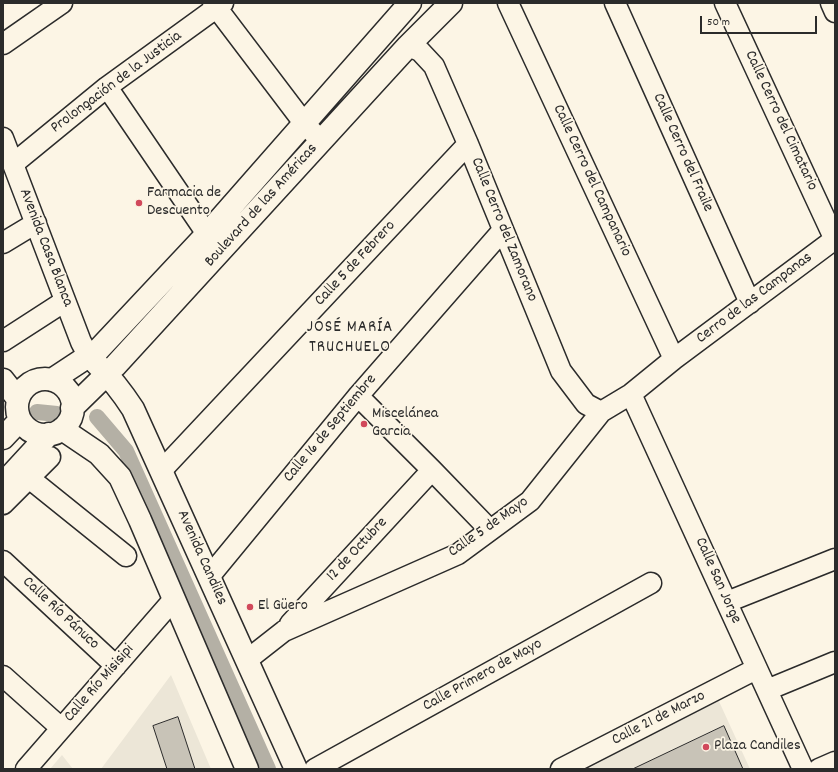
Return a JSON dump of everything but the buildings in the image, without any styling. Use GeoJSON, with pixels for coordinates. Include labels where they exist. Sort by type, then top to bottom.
{"type":"FeatureCollection","features":[{"type":"Feature","properties":{"kind":"main road","name":"Boulevard de las Américas"},"geometry":{"type":"LineString","coordinates":[[72,408],[107,374],[408,46],[450,3]]}},
{"type":"Feature","properties":{"kind":"main road","name":"Boulevard de las Américas"},"geometry":{"type":"LineString","coordinates":[[52,380],[99,349],[207,234],[409,4]]}},
{"type":"Feature","properties":{"kind":"main road","name":"Avenida Candiles"},"geometry":{"type":"LineString","coordinates":[[89,357],[107,374],[122,392],[133,409],[296,769]]}},
{"type":"Feature","properties":{"kind":"main road"},"geometry":{"type":"LineString","coordinates":[[3,438],[19,410],[26,387],[32,382],[45,378],[62,384],[67,390],[70,396],[72,408],[70,419],[55,431],[3,484]]}},
{"type":"Feature","properties":{"kind":"main road"},"geometry":{"type":"LineString","coordinates":[[3,380],[28,430],[40,435],[55,431],[99,454],[120,477],[248,769]]}},
{"type":"Feature","properties":{"kind":"street"},"geometry":{"type":"LineString","coordinates":[[3,44],[62,3]]}},
{"type":"Feature","properties":{"kind":"street","name":"Calle Cerro del Campanario"},"geometry":{"type":"LineString","coordinates":[[508,3],[674,359]]}},
{"type":"Feature","properties":{"kind":"street","name":"Calle Cerro del Fraile"},"geometry":{"type":"LineString","coordinates":[[615,3],[750,303]]}},
{"type":"Feature","properties":{"kind":"street","name":"Calle Cerro del Cimatario"},"geometry":{"type":"LineString","coordinates":[[725,3],[835,240]]}},
{"type":"Feature","properties":{"kind":"street"},"geometry":{"type":"LineString","coordinates":[[831,3],[835,12]]}},
{"type":"Feature","properties":{"kind":"street"},"geometry":{"type":"LineString","coordinates":[[218,5],[304,123],[321,141]]}},
{"type":"Feature","properties":{"kind":"street","name":"Prolongación de la Justicia"},"geometry":{"type":"LineString","coordinates":[[13,164],[107,88],[218,5]]}},
{"type":"Feature","properties":{"kind":"street","name":"Calle Cerro del Zamorano"},"geometry":{"type":"LineString","coordinates":[[408,46],[420,51],[434,66],[468,144],[561,371],[586,404],[600,412]]}},
{"type":"Feature","properties":{"kind":"street"},"geometry":{"type":"LineString","coordinates":[[107,88],[207,234]]}},
{"type":"Feature","properties":{"kind":"street","name":"Avenida Casa Blanca"},"geometry":{"type":"LineString","coordinates":[[3,138],[81,342],[89,357]]}},
{"type":"Feature","properties":{"kind":"street","name":"Calle 5 de Febrero"},"geometry":{"type":"LineString","coordinates":[[161,471],[468,144]]}},
{"type":"Feature","properties":{"kind":"street"},"geometry":{"type":"LineString","coordinates":[[3,243],[36,223]]}},
{"type":"Feature","properties":{"kind":"street","name":"Calle 16 de Septiembre"},"geometry":{"type":"LineString","coordinates":[[209,577],[358,396],[502,230]]}},
{"type":"Feature","properties":{"kind":"street","name":"Cerro de las Campanas"},"geometry":{"type":"LineString","coordinates":[[674,359],[835,240]]}},
{"type":"Feature","properties":{"kind":"street"},"geometry":{"type":"LineString","coordinates":[[3,340],[65,301]]}},
{"type":"Feature","properties":{"kind":"street","name":"Calle 5 de Mayo"},"geometry":{"type":"LineString","coordinates":[[247,660],[284,631],[458,554],[530,501],[600,412],[631,394],[674,359]]}},
{"type":"Feature","properties":{"kind":"street","name":"Calle San Jorge"},"geometry":{"type":"LineString","coordinates":[[631,394],[802,769]]}},
{"type":"Feature","properties":{"kind":"street"},"geometry":{"type":"LineString","coordinates":[[358,396],[490,530]]}},
{"type":"Feature","properties":{"kind":"street"},"geometry":{"type":"LineString","coordinates":[[3,504],[50,458]]}},
{"type":"Feature","properties":{"kind":"street","name":"12 de Octubre"},"geometry":{"type":"LineString","coordinates":[[284,631],[432,470]]}},
{"type":"Feature","properties":{"kind":"street"},"geometry":{"type":"LineString","coordinates":[[29,478],[126,556]]}},
{"type":"Feature","properties":{"kind":"street"},"geometry":{"type":"LineString","coordinates":[[727,602],[835,559]]}},
{"type":"Feature","properties":{"kind":"street","name":"Calle Río Pánuco"},"geometry":{"type":"LineString","coordinates":[[3,561],[116,666]]}},
{"type":"Feature","properties":{"kind":"street","name":"Calle Primero de Mayo"},"geometry":{"type":"LineString","coordinates":[[315,769],[652,583]]}},
{"type":"Feature","properties":{"kind":"street","name":"Calle Río Misisipi"},"geometry":{"type":"LineString","coordinates":[[26,769],[174,600]]}},
{"type":"Feature","properties":{"kind":"street"},"geometry":{"type":"LineString","coordinates":[[767,690],[835,662]]}},
{"type":"Feature","properties":{"kind":"street","name":"Calle 21 de Marzo"},"geometry":{"type":"LineString","coordinates":[[561,769],[756,669]]}},
{"type":"Feature","properties":{"kind":"street"},"geometry":{"type":"LineString","coordinates":[[3,676],[61,728]]}},
{"type":"Feature","properties":{"kind":"street"},"geometry":{"type":"LineString","coordinates":[[819,769],[835,762]]}},
{"type":"Feature","properties":{"kind":"shaded area"},"geometry":{"type":"Polygon","coordinates":[[[171,675],[211,769],[101,769],[171,675]]]}},
{"type":"Feature","properties":{"kind":"shaded area"},"geometry":{"type":"Polygon","coordinates":[[[717,697],[750,769],[588,769],[717,697]]]}},
{"type":"Feature","properties":{"kind":"shaded area"},"geometry":{"type":"Polygon","coordinates":[[[62,755],[73,769],[50,769],[62,755]]]}},
{"type":"Feature","properties":{"kind":"waterway"},"geometry":{"type":"LineString","coordinates":[[37,412],[57,414]]}},
{"type":"Feature","properties":{"kind":"waterway"},"geometry":{"type":"LineString","coordinates":[[97,417],[126,451],[268,769]]}},
{"type":"Feature","properties":{"kind":"place","name":"Farmacia de Descuento"},"geometry":{"type":"Point","coordinates":[139,203]}},
{"type":"Feature","properties":{"kind":"place","name":"Miscelánea Garcia"},"geometry":{"type":"Point","coordinates":[364,424]}},
{"type":"Feature","properties":{"kind":"place","name":"El Güero"},"geometry":{"type":"Point","coordinates":[250,607]}},
{"type":"Feature","properties":{"kind":"place","name":"Plaza Candiles"},"geometry":{"type":"Point","coordinates":[706,747]}},
{"type":"Feature","properties":{"kind":"district","name":"JOSÉ MARÍA TRUCHUELO"},"geometry":{"type":"Point","coordinates":[350,339]}}]}
